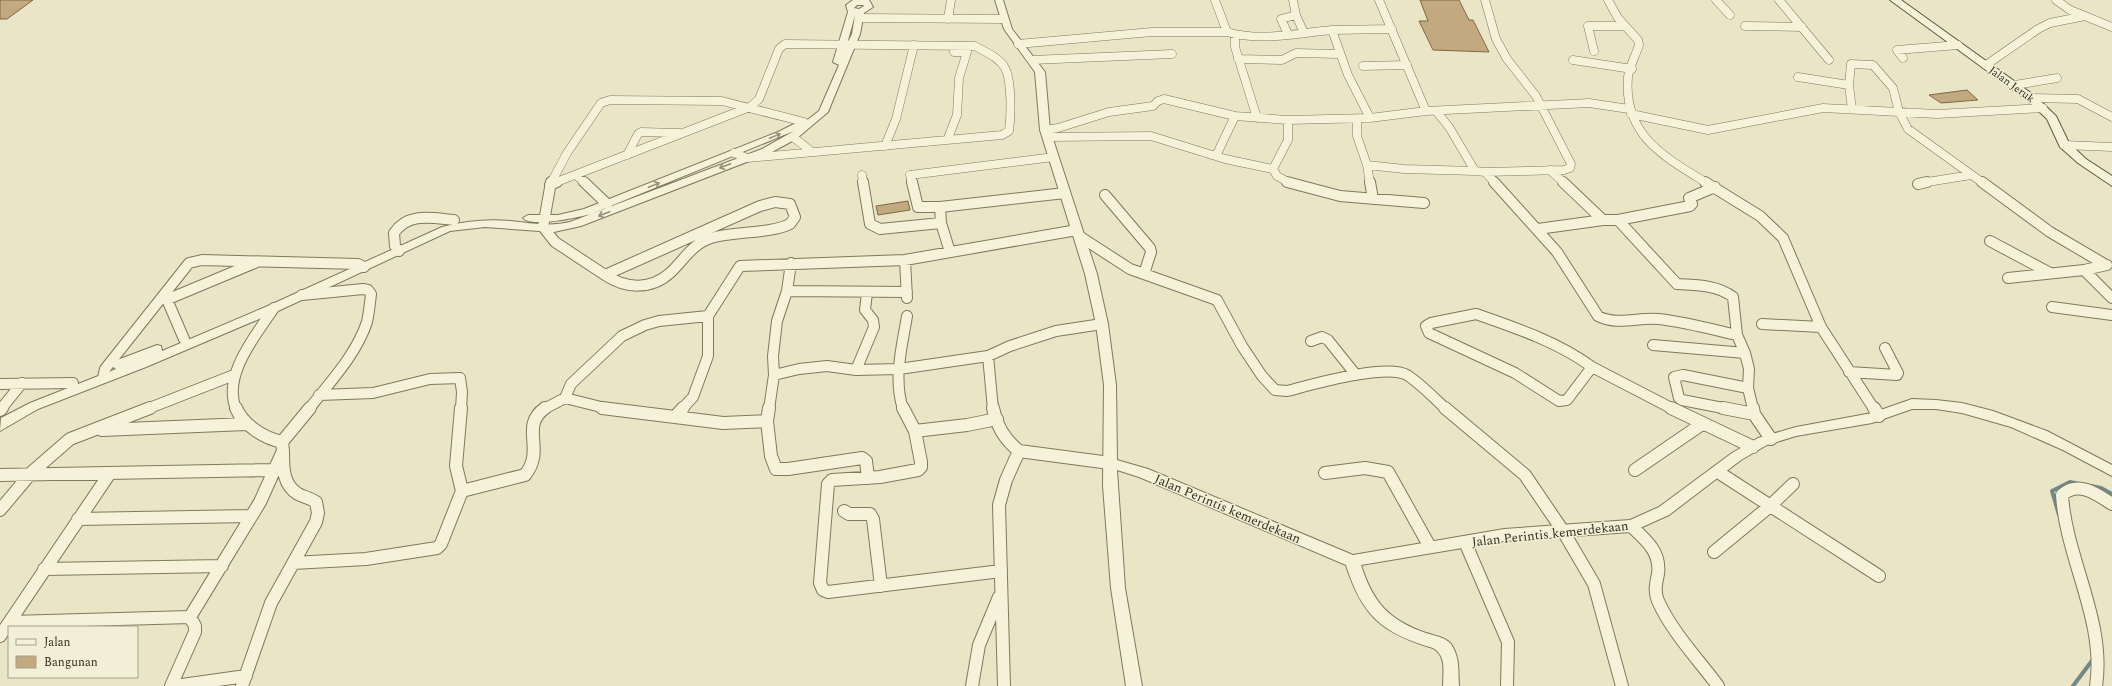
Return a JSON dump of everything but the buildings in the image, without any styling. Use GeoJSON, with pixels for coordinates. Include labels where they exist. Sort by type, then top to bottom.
{"type":"FeatureCollection","features":[{"type":"Feature","properties":{"kind":"main road","name":"Jalan Jeruk"},"geometry":{"type":"LineString","coordinates":[[1895,0],[2015,85],[2043,108],[2052,118],[2064,145],[2082,161],[2112,182]]}},
{"type":"Feature","properties":{"kind":"street"},"geometry":{"type":"LineString","coordinates":[[948,18],[951,0]]}},
{"type":"Feature","properties":{"kind":"street"},"geometry":{"type":"LineString","coordinates":[[999,0],[1004,19],[1018,44],[1040,72],[1047,134],[1091,274],[1102,324],[1110,385],[1110,486],[1118,588],[1134,686]]}},
{"type":"Feature","properties":{"kind":"street"},"geometry":{"type":"LineString","coordinates":[[1215,0],[1226,32]]}},
{"type":"Feature","properties":{"kind":"street"},"geometry":{"type":"LineString","coordinates":[[1292,0],[1296,15],[1304,32]]}},
{"type":"Feature","properties":{"kind":"street"},"geometry":{"type":"LineString","coordinates":[[1379,0],[1426,111]]}},
{"type":"Feature","properties":{"kind":"street"},"geometry":{"type":"LineString","coordinates":[[1367,165],[1404,169],[1480,172],[1564,170],[1570,168],[1571,164],[1536,96],[1507,59],[1496,40],[1489,10],[1484,0]]}},
{"type":"Feature","properties":{"kind":"street"},"geometry":{"type":"LineString","coordinates":[[1608,0],[1625,26],[1638,40],[1639,45],[1632,69],[1628,76],[1630,112],[1645,138],[1658,151],[1760,216],[1787,244],[1821,327],[1879,416]]}},
{"type":"Feature","properties":{"kind":"street"},"geometry":{"type":"LineString","coordinates":[[1716,0],[1730,15]]}},
{"type":"Feature","properties":{"kind":"street"},"geometry":{"type":"LineString","coordinates":[[1779,0],[1829,60]]}},
{"type":"Feature","properties":{"kind":"street"},"geometry":{"type":"LineString","coordinates":[[2056,0],[2070,10],[2112,27]]}},
{"type":"Feature","properties":{"kind":"street"},"geometry":{"type":"LineString","coordinates":[[0,416],[73,383],[142,364],[274,308],[454,220],[473,216],[544,222],[551,228],[581,223],[747,158],[793,138],[823,112],[848,44],[859,8],[948,18],[1004,19]]}},
{"type":"Feature","properties":{"kind":"street"},"geometry":{"type":"LineString","coordinates":[[1288,34],[1281,19],[1296,15]]}},
{"type":"Feature","properties":{"kind":"street"},"geometry":{"type":"LineString","coordinates":[[1986,65],[2038,29],[2050,23],[2085,16]]}},
{"type":"Feature","properties":{"kind":"street"},"geometry":{"type":"LineString","coordinates":[[1594,51],[1588,26],[1625,26]]}},
{"type":"Feature","properties":{"kind":"street"},"geometry":{"type":"LineString","coordinates":[[1745,26],[1802,26]]}},
{"type":"Feature","properties":{"kind":"street"},"geometry":{"type":"LineString","coordinates":[[1018,44],[1152,32],[1226,32],[1235,35],[1263,36],[1332,30],[1392,30]]}},
{"type":"Feature","properties":{"kind":"street"},"geometry":{"type":"LineString","coordinates":[[1332,30],[1339,54],[1370,118]]}},
{"type":"Feature","properties":{"kind":"street"},"geometry":{"type":"LineString","coordinates":[[1235,35],[1235,47],[1238,60],[1258,118]]}},
{"type":"Feature","properties":{"kind":"street"},"geometry":{"type":"LineString","coordinates":[[550,185],[577,176],[750,107],[759,99],[782,44],[848,44],[967,52],[981,51]]}},
{"type":"Feature","properties":{"kind":"street"},"geometry":{"type":"LineString","coordinates":[[397,248],[456,226],[492,223],[544,222],[571,216],[607,204],[781,134],[804,122],[818,111],[848,44]]}},
{"type":"Feature","properties":{"kind":"street"},"geometry":{"type":"LineString","coordinates":[[734,153],[747,158],[885,146],[948,138],[1002,135],[1009,131],[1011,119],[1008,77],[1005,68],[996,58],[972,45],[913,48]]}},
{"type":"Feature","properties":{"kind":"street"},"geometry":{"type":"LineString","coordinates":[[1903,58],[1897,50],[1958,46]]}},
{"type":"Feature","properties":{"kind":"street"},"geometry":{"type":"LineString","coordinates":[[885,146],[896,119],[913,48]]}},
{"type":"Feature","properties":{"kind":"street"},"geometry":{"type":"LineString","coordinates":[[948,138],[957,115],[959,78],[967,52]]}},
{"type":"Feature","properties":{"kind":"street"},"geometry":{"type":"LineString","coordinates":[[1238,60],[1282,60],[1296,53],[1339,54]]}},
{"type":"Feature","properties":{"kind":"street"},"geometry":{"type":"LineString","coordinates":[[1032,60],[1172,54]]}},
{"type":"Feature","properties":{"kind":"street"},"geometry":{"type":"LineString","coordinates":[[1573,60],[1632,69]]}},
{"type":"Feature","properties":{"kind":"street"},"geometry":{"type":"LineString","coordinates":[[1852,109],[1849,85],[1852,63],[1873,65],[1893,88],[1899,112],[1908,129],[2050,232],[2109,265]]}},
{"type":"Feature","properties":{"kind":"street"},"geometry":{"type":"LineString","coordinates":[[1363,66],[1406,65]]}},
{"type":"Feature","properties":{"kind":"street"},"geometry":{"type":"LineString","coordinates":[[1798,77],[1849,85]]}},
{"type":"Feature","properties":{"kind":"street"},"geometry":{"type":"LineString","coordinates":[[2015,85],[2057,78]]}},
{"type":"Feature","properties":{"kind":"street"},"geometry":{"type":"LineString","coordinates":[[2031,98],[2078,99],[2112,117]]}},
{"type":"Feature","properties":{"kind":"street"},"geometry":{"type":"LineString","coordinates":[[1047,134],[1058,128],[1104,113],[1153,106],[1158,101],[1164,99],[1197,105],[1235,116],[1288,120],[1357,119],[1426,111],[1509,108],[1539,104],[1589,104],[1708,130],[1823,108],[1937,114],[2043,108]]}},
{"type":"Feature","properties":{"kind":"street"},"geometry":{"type":"LineString","coordinates":[[605,275],[760,206],[774,202],[785,202],[790,204],[794,213],[793,221],[786,226],[722,235],[694,246],[670,273],[656,283],[637,287],[613,280],[605,275],[555,242],[544,222],[550,185],[567,153],[597,106],[604,101],[698,100],[729,102],[804,122]]}},
{"type":"Feature","properties":{"kind":"street"},"geometry":{"type":"LineString","coordinates":[[1436,111],[1480,172],[1538,229],[1557,252],[1598,316],[1610,321],[1653,319],[1737,335]]}},
{"type":"Feature","properties":{"kind":"street"},"geometry":{"type":"LineString","coordinates":[[1216,156],[1227,136],[1235,116]]}},
{"type":"Feature","properties":{"kind":"street"},"geometry":{"type":"LineString","coordinates":[[1357,119],[1355,131],[1367,165],[1368,182],[1373,199]]}},
{"type":"Feature","properties":{"kind":"street"},"geometry":{"type":"LineString","coordinates":[[1273,169],[1288,140],[1288,120]]}},
{"type":"Feature","properties":{"kind":"street"},"geometry":{"type":"LineString","coordinates":[[627,155],[640,132],[686,133]]}},
{"type":"Feature","properties":{"kind":"street"},"geometry":{"type":"LineString","coordinates":[[1047,134],[1151,136],[1216,156],[1273,169]]}},
{"type":"Feature","properties":{"kind":"street"},"geometry":{"type":"LineString","coordinates":[[793,138],[812,152]]}},
{"type":"Feature","properties":{"kind":"street"},"geometry":{"type":"LineString","coordinates":[[2064,145],[2112,147]]}},
{"type":"Feature","properties":{"kind":"street"},"geometry":{"type":"LineString","coordinates":[[1054,157],[909,176],[918,206],[925,208],[1065,193]]}},
{"type":"Feature","properties":{"kind":"street"},"geometry":{"type":"LineString","coordinates":[[1273,169],[1276,176],[1288,183],[1340,196],[1424,203]]}},
{"type":"Feature","properties":{"kind":"street"},"geometry":{"type":"LineString","coordinates":[[1550,170],[1603,220]]}},
{"type":"Feature","properties":{"kind":"street"},"geometry":{"type":"LineString","coordinates":[[862,175],[870,224],[874,227],[880,229],[941,223]]}},
{"type":"Feature","properties":{"kind":"street"},"geometry":{"type":"LineString","coordinates":[[1918,184],[1971,175]]}},
{"type":"Feature","properties":{"kind":"street"},"geometry":{"type":"LineString","coordinates":[[577,176],[607,204]]}},
{"type":"Feature","properties":{"kind":"street"},"geometry":{"type":"LineString","coordinates":[[1538,229],[1603,220],[1618,220],[1690,206],[1692,204],[1689,198],[1715,187]]}},
{"type":"Feature","properties":{"kind":"street"},"geometry":{"type":"LineString","coordinates":[[1105,195],[1150,248],[1151,252],[1144,274]]}},
{"type":"Feature","properties":{"kind":"street"},"geometry":{"type":"LineString","coordinates":[[940,206],[941,223],[950,252]]}},
{"type":"Feature","properties":{"kind":"street"},"geometry":{"type":"LineString","coordinates":[[397,248],[394,233],[405,219],[454,220]]}},
{"type":"Feature","properties":{"kind":"street"},"geometry":{"type":"LineString","coordinates":[[1618,220],[1677,284],[1699,285],[1730,294],[1733,298],[1737,335],[1745,354],[1749,370],[1748,388],[1754,414],[1771,439]]}},
{"type":"Feature","properties":{"kind":"street"},"geometry":{"type":"LineString","coordinates":[[675,417],[693,397],[708,356],[708,316],[739,267],[791,263],[905,260],[1078,233],[1130,269],[1217,300],[1222,305],[1224,315],[1230,326],[1267,382],[1276,390],[1287,391],[1356,375],[1395,372],[1406,375],[1524,475],[1563,531],[1594,584],[1622,686]]}},
{"type":"Feature","properties":{"kind":"street"},"geometry":{"type":"LineString","coordinates":[[1990,241],[2050,273]]}},
{"type":"Feature","properties":{"kind":"street"},"geometry":{"type":"LineString","coordinates":[[787,291],[867,292],[907,295],[905,260]]}},
{"type":"Feature","properties":{"kind":"street"},"geometry":{"type":"LineString","coordinates":[[104,374],[165,296],[184,266],[194,261],[261,261],[361,266]]}},
{"type":"Feature","properties":{"kind":"street"},"geometry":{"type":"LineString","coordinates":[[165,296],[261,261]]}},
{"type":"Feature","properties":{"kind":"street"},"geometry":{"type":"LineString","coordinates":[[791,263],[787,291],[777,322],[774,375],[767,421],[771,456],[776,469],[788,469],[862,458],[866,461],[868,478]]}},
{"type":"Feature","properties":{"kind":"street"},"geometry":{"type":"LineString","coordinates":[[2008,278],[2084,270],[2109,265]]}},
{"type":"Feature","properties":{"kind":"street"},"geometry":{"type":"LineString","coordinates":[[0,426],[6,421],[34,406],[104,374],[184,339],[361,266]]}},
{"type":"Feature","properties":{"kind":"street"},"geometry":{"type":"LineString","coordinates":[[2084,270],[2112,298]]}},
{"type":"Feature","properties":{"kind":"street"},"geometry":{"type":"LineString","coordinates":[[190,617],[260,502],[282,447],[319,394],[338,373],[357,344],[366,321],[372,294],[368,290],[363,289],[302,294]]}},
{"type":"Feature","properties":{"kind":"street"},"geometry":{"type":"LineString","coordinates":[[856,370],[874,327],[873,320],[865,310],[867,292]]}},
{"type":"Feature","properties":{"kind":"street"},"geometry":{"type":"LineString","coordinates":[[165,296],[184,339]]}},
{"type":"Feature","properties":{"kind":"street"},"geometry":{"type":"LineString","coordinates":[[274,308],[234,375],[231,400],[235,411],[246,424],[282,447]]}},
{"type":"Feature","properties":{"kind":"street"},"geometry":{"type":"LineString","coordinates":[[2052,308],[2112,315]]}},
{"type":"Feature","properties":{"kind":"street"},"geometry":{"type":"LineString","coordinates":[[1592,367],[1567,400],[1559,401],[1515,373],[1429,333],[1426,326],[1431,323],[1464,315],[1476,314],[1511,326],[1573,353],[1592,367],[1702,424],[1753,447]]}},
{"type":"Feature","properties":{"kind":"street"},"geometry":{"type":"LineString","coordinates":[[462,491],[525,475],[531,468],[534,460],[534,441],[531,425],[534,418],[540,412],[561,400],[571,384],[622,336],[645,325],[658,321],[708,316]]}},
{"type":"Feature","properties":{"kind":"street"},"geometry":{"type":"LineString","coordinates":[[907,316],[899,370],[898,393],[903,410],[915,431],[916,441],[922,460],[921,467],[918,470],[896,475],[832,480],[828,484],[820,583],[823,590],[828,592],[1001,571]]}},
{"type":"Feature","properties":{"kind":"street"},"geometry":{"type":"LineString","coordinates":[[774,375],[799,369],[827,366],[856,370],[899,370],[988,356],[1010,346],[1056,331],[1102,324]]}},
{"type":"Feature","properties":{"kind":"street"},"geometry":{"type":"LineString","coordinates":[[1762,324],[1821,327]]}},
{"type":"Feature","properties":{"kind":"street"},"geometry":{"type":"LineString","coordinates":[[1311,340],[1325,338],[1356,375]]}},
{"type":"Feature","properties":{"kind":"street"},"geometry":{"type":"LineString","coordinates":[[1654,345],[1745,354]]}},
{"type":"Feature","properties":{"kind":"street"},"geometry":{"type":"LineString","coordinates":[[1849,372],[1897,375],[1898,373],[1885,348]]}},
{"type":"Feature","properties":{"kind":"street"},"geometry":{"type":"LineString","coordinates":[[988,356],[992,401],[1003,438],[1019,451],[1110,463]]}},
{"type":"Feature","properties":{"kind":"street"},"geometry":{"type":"LineString","coordinates":[[0,510],[29,474],[52,450],[70,439],[234,375]]}},
{"type":"Feature","properties":{"kind":"street"},"geometry":{"type":"LineString","coordinates":[[1748,388],[1683,375],[1674,377],[1679,398],[1682,400],[1754,414]]}},
{"type":"Feature","properties":{"kind":"street"},"geometry":{"type":"LineString","coordinates":[[293,563],[366,559],[437,548],[441,544],[462,491],[456,466],[462,392],[460,378],[442,377],[418,381],[379,392],[319,394]]}},
{"type":"Feature","properties":{"kind":"street"},"geometry":{"type":"LineString","coordinates":[[0,410],[22,383]]}},
{"type":"Feature","properties":{"kind":"street"},"geometry":{"type":"LineString","coordinates":[[0,384],[73,383]]}},
{"type":"Feature","properties":{"kind":"street"},"geometry":{"type":"LineString","coordinates":[[561,400],[602,408],[723,423],[767,421]]}},
{"type":"Feature","properties":{"kind":"street","name":"Jalan Perintis kemerdekaan"},"geometry":{"type":"LineString","coordinates":[[1110,463],[1150,476],[1352,561],[1504,536],[1632,526],[1648,521],[1692,492],[1753,447],[1771,439],[1879,416],[1910,404],[1936,404],[1980,413],[2041,433],[2081,452],[2112,471]]}},
{"type":"Feature","properties":{"kind":"street"},"geometry":{"type":"LineString","coordinates":[[915,431],[967,425],[996,418]]}},
{"type":"Feature","properties":{"kind":"street"},"geometry":{"type":"LineString","coordinates":[[94,430],[246,424]]}},
{"type":"Feature","properties":{"kind":"street"},"geometry":{"type":"LineString","coordinates":[[1635,470],[1702,424]]}},
{"type":"Feature","properties":{"kind":"street"},"geometry":{"type":"LineString","coordinates":[[176,686],[244,681],[271,603],[316,522],[320,510],[316,502],[290,488],[284,472],[282,447]]}},
{"type":"Feature","properties":{"kind":"street"},"geometry":{"type":"LineString","coordinates":[[1004,686],[999,505],[1006,480],[1019,451]]}},
{"type":"Feature","properties":{"kind":"street"},"geometry":{"type":"LineString","coordinates":[[1325,473],[1363,468],[1382,469],[1388,472],[1430,547]]}},
{"type":"Feature","properties":{"kind":"street"},"geometry":{"type":"LineString","coordinates":[[0,475],[273,470]]}},
{"type":"Feature","properties":{"kind":"street"},"geometry":{"type":"LineString","coordinates":[[1718,472],[1879,576]]}},
{"type":"Feature","properties":{"kind":"street"},"geometry":{"type":"LineString","coordinates":[[0,636],[11,622],[44,569],[110,473]]}},
{"type":"Feature","properties":{"kind":"street"},"geometry":{"type":"LineString","coordinates":[[1714,552],[1770,506],[1793,484]]}},
{"type":"Feature","properties":{"kind":"street"},"geometry":{"type":"LineString","coordinates":[[2096,686],[2102,677],[2105,650],[2087,584],[2062,510],[2062,495],[2071,488],[2080,488],[2090,491],[2112,504]]}},
{"type":"Feature","properties":{"kind":"street"},"geometry":{"type":"LineString","coordinates":[[844,511],[849,514],[870,514],[873,519],[881,586]]}},
{"type":"Feature","properties":{"kind":"street"},"geometry":{"type":"LineString","coordinates":[[78,519],[251,516]]}},
{"type":"Feature","properties":{"kind":"street"},"geometry":{"type":"LineString","coordinates":[[1632,526],[1650,546],[1658,560],[1655,590],[1658,601],[1718,686]]}},
{"type":"Feature","properties":{"kind":"street"},"geometry":{"type":"LineString","coordinates":[[1465,542],[1508,642],[1507,686]]}},
{"type":"Feature","properties":{"kind":"street"},"geometry":{"type":"LineString","coordinates":[[1352,561],[1358,583],[1376,613],[1394,627],[1440,642],[1450,658],[1451,686]]}},
{"type":"Feature","properties":{"kind":"street"},"geometry":{"type":"LineString","coordinates":[[44,569],[222,566]]}},
{"type":"Feature","properties":{"kind":"street"},"geometry":{"type":"LineString","coordinates":[[972,686],[979,645],[1001,593]]}},
{"type":"Feature","properties":{"kind":"street"},"geometry":{"type":"LineString","coordinates":[[11,622],[190,617]]}},
{"type":"Feature","properties":{"kind":"street"},"geometry":{"type":"LineString","coordinates":[[171,686],[195,632],[195,626],[190,617]]}},
{"type":"Feature","properties":{"kind":"waterway"},"geometry":{"type":"LineString","coordinates":[[2059,515],[2052,491],[2070,482],[2079,484]]}},
{"type":"Feature","properties":{"kind":"waterway"},"geometry":{"type":"LineString","coordinates":[[2091,486],[2101,488],[2112,494]]}},
{"type":"Feature","properties":{"kind":"waterway"},"geometry":{"type":"LineString","coordinates":[[2073,686],[2094,658]]}}]}
